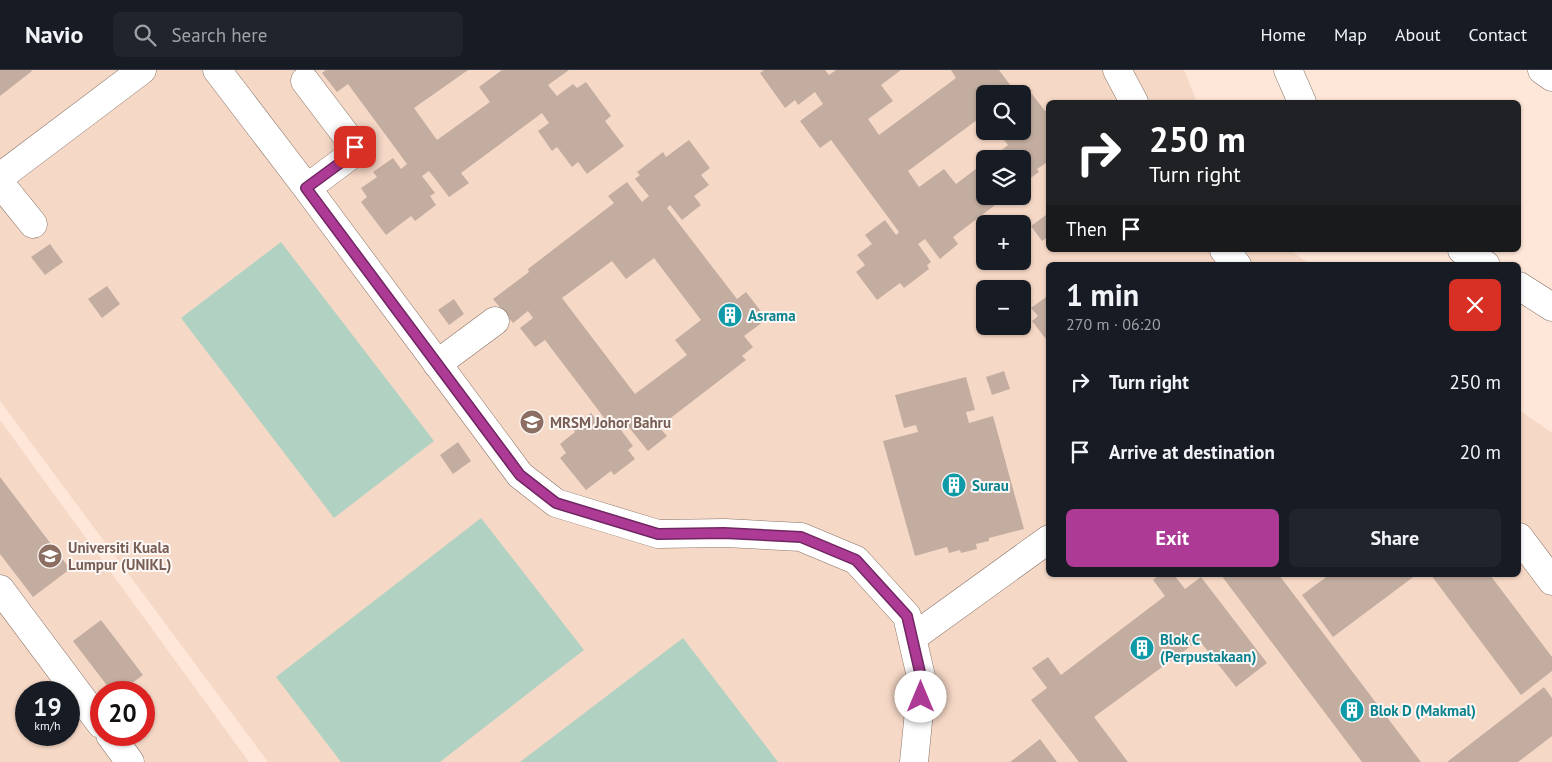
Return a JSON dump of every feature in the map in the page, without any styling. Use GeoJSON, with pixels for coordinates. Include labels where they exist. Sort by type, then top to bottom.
{"type":"FeatureCollection","features":[{"type":"Feature","properties":{"kind":"street"},"geometry":{"type":"LineString","coordinates":[[0,178],[142,70]]}},
{"type":"Feature","properties":{"kind":"street"},"geometry":{"type":"LineString","coordinates":[[217,70],[520,475],[556,503],[658,534],[724,533],[801,537],[856,560],[907,616],[922,681],[914,762]]}},
{"type":"Feature","properties":{"kind":"street"},"geometry":{"type":"LineString","coordinates":[[1117,70],[1133,100]]}},
{"type":"Feature","properties":{"kind":"street"},"geometry":{"type":"LineString","coordinates":[[1288,70],[1301,100]]}},
{"type":"Feature","properties":{"kind":"street"},"geometry":{"type":"LineString","coordinates":[[1542,70],[1552,77]]}},
{"type":"Feature","properties":{"kind":"street"},"geometry":{"type":"LineString","coordinates":[[305,81],[355,147],[355,152],[306,188]]}},
{"type":"Feature","properties":{"kind":"street"},"geometry":{"type":"LineString","coordinates":[[0,183],[33,224]]}},
{"type":"Feature","properties":{"kind":"street"},"geometry":{"type":"LineString","coordinates":[[1226,252],[1234,262]]}},
{"type":"Feature","properties":{"kind":"street"},"geometry":{"type":"LineString","coordinates":[[1465,252],[1481,262]]}},
{"type":"Feature","properties":{"kind":"street"},"geometry":{"type":"LineString","coordinates":[[1521,287],[1552,307]]}},
{"type":"Feature","properties":{"kind":"street"},"geometry":{"type":"LineString","coordinates":[[438,364],[495,321]]}},
{"type":"Feature","properties":{"kind":"street"},"geometry":{"type":"LineString","coordinates":[[1521,540],[1552,581]]}},
{"type":"Feature","properties":{"kind":"street"},"geometry":{"type":"LineString","coordinates":[[912,638],[1046,541]]}},
{"type":"Feature","properties":{"kind":"street"},"geometry":{"type":"LineString","coordinates":[[0,589],[90,709]]}},
{"type":"Feature","properties":{"kind":"street"},"geometry":{"type":"LineString","coordinates":[[118,746],[130,762]]}},
{"type":"Feature","properties":{"kind":"shaded area","name":"MRSM Johor Bahru"},"geometry":{"type":"Polygon","coordinates":[[[0,70],[1184,70],[1196,100],[1046,100],[1046,252],[1293,252],[1307,262],[1046,262],[1046,577],[1521,577],[1521,411],[1552,433],[1552,762],[268,762],[0,401],[0,70]]]}},
{"type":"Feature","properties":{"kind":"shaded area","name":"Universiti Kuala Lumpur (UNIKL)"},"geometry":{"type":"Polygon","coordinates":[[[0,420],[249,762],[0,762],[0,420]]]}},
{"type":"Feature","properties":{"kind":"green space"},"geometry":{"type":"Polygon","coordinates":[[[281,242],[434,441],[334,518],[181,318],[281,242]]]}},
{"type":"Feature","properties":{"kind":"green space"},"geometry":{"type":"Polygon","coordinates":[[[481,518],[584,650],[440,762],[341,762],[276,677],[481,518]]]}},
{"type":"Feature","properties":{"kind":"green space"},"geometry":{"type":"Polygon","coordinates":[[[683,638],[778,762],[520,762],[683,638]]]}},
{"type":"Feature","properties":{"kind":"building"},"geometry":{"type":"Polygon","coordinates":[[[0,70],[31,70],[32,71],[0,96],[0,70]]]}},
{"type":"Feature","properties":{"kind":"building"},"geometry":{"type":"Polygon","coordinates":[[[326,70],[468,70],[414,108],[437,140],[490,102],[479,87],[502,70],[569,70],[548,85],[557,96],[573,84],[577,88],[586,82],[611,116],[605,121],[624,146],[587,174],[578,162],[572,167],[557,147],[552,151],[538,131],[549,123],[542,113],[461,173],[469,183],[449,197],[429,171],[422,176],[435,193],[430,196],[436,205],[415,221],[411,216],[386,235],[361,202],[367,197],[361,188],[377,177],[373,172],[393,158],[401,169],[407,164],[348,84],[337,92],[322,73],[326,70]]]}},
{"type":"Feature","properties":{"kind":"building"},"geometry":{"type":"Polygon","coordinates":[[[764,70],[825,70],[829,75],[836,70],[901,70],[881,85],[893,101],[868,119],[879,135],[956,78],[951,70],[999,70],[1010,85],[976,85],[976,121],[908,171],[919,187],[944,169],[956,184],[976,169],[976,205],[995,205],[982,215],[976,215],[976,220],[953,237],[958,244],[940,259],[925,239],[918,244],[931,262],[927,265],[929,269],[904,288],[900,283],[877,300],[856,272],[865,265],[857,255],[872,244],[865,235],[885,220],[896,235],[899,232],[831,140],[820,148],[800,121],[823,104],[815,92],[798,105],[795,100],[785,108],[760,73],[764,70]]]}},
{"type":"Feature","properties":{"kind":"building"},"geometry":{"type":"Polygon","coordinates":[[[1032,94],[1046,110],[1046,163],[1037,169],[1039,172],[1031,178],[1031,150],[1002,150],[1008,145],[1004,140],[1031,140],[1032,94]]]}},
{"type":"Feature","properties":{"kind":"building","name":"Asrama"},"geometry":{"type":"Polygon","coordinates":[[[689,140],[710,168],[701,175],[709,185],[694,196],[701,205],[682,220],[670,205],[667,208],[737,299],[746,292],[767,319],[744,336],[753,347],[742,356],[746,360],[659,427],[667,436],[648,451],[627,425],[621,430],[633,446],[628,450],[635,459],[614,475],[611,471],[586,490],[560,458],[566,453],[560,444],[575,432],[572,427],[591,413],[599,423],[605,419],[545,340],[535,347],[520,328],[533,318],[528,311],[513,323],[493,299],[529,272],[528,269],[614,203],[608,196],[627,182],[642,202],[649,196],[635,179],[640,175],[637,172],[663,152],[666,157],[689,140]],[[654,258],[626,279],[612,261],[562,298],[635,394],[687,355],[675,340],[701,320],[654,258]]]}},
{"type":"Feature","properties":{"kind":"building"},"geometry":{"type":"Polygon","coordinates":[[[1046,215],[1046,238],[1042,241],[1031,226],[1046,215]]]}},
{"type":"Feature","properties":{"kind":"building"},"geometry":{"type":"Polygon","coordinates":[[[50,244],[63,262],[45,275],[31,257],[50,244]]]}},
{"type":"Feature","properties":{"kind":"building"},"geometry":{"type":"Polygon","coordinates":[[[107,286],[120,304],[102,318],[88,299],[107,286]]]}},
{"type":"Feature","properties":{"kind":"building"},"geometry":{"type":"Polygon","coordinates":[[[1046,297],[1046,339],[1032,321],[1038,316],[1031,308],[1046,297]]]}},
{"type":"Feature","properties":{"kind":"building"},"geometry":{"type":"Polygon","coordinates":[[[454,299],[464,314],[449,325],[438,310],[454,299]]]}},
{"type":"Feature","properties":{"kind":"building"},"geometry":{"type":"Polygon","coordinates":[[[1004,371],[1010,389],[992,395],[986,377],[1004,371]]]}},
{"type":"Feature","properties":{"kind":"building","name":"Surau"},"geometry":{"type":"Polygon","coordinates":[[[966,377],[975,410],[966,412],[969,423],[993,416],[1024,529],[989,538],[989,541],[976,544],[977,549],[961,553],[960,550],[949,553],[947,547],[915,556],[883,441],[918,432],[916,425],[904,428],[895,395],[966,377]]]}},
{"type":"Feature","properties":{"kind":"building"},"geometry":{"type":"Polygon","coordinates":[[[458,442],[471,461],[453,474],[440,455],[458,442]]]}},
{"type":"Feature","properties":{"kind":"building"},"geometry":{"type":"Polygon","coordinates":[[[0,477],[70,569],[33,597],[0,554],[0,477]]]}},
{"type":"Feature","properties":{"kind":"building"},"geometry":{"type":"Polygon","coordinates":[[[1157,577],[1176,577],[1185,589],[1201,577],[1267,663],[1236,687],[1199,640],[1094,717],[1128,762],[1079,762],[1031,700],[1047,688],[1032,668],[1048,657],[1061,675],[1165,596],[1153,580],[1157,577]]]}},
{"type":"Feature","properties":{"kind":"building","name":"Blok D (Makmal)"},"geometry":{"type":"Polygon","coordinates":[[[1223,577],[1281,577],[1421,762],[1362,762],[1223,577]]]}},
{"type":"Feature","properties":{"kind":"building"},"geometry":{"type":"Polygon","coordinates":[[[1326,577],[1413,577],[1333,637],[1302,595],[1326,577]]]}},
{"type":"Feature","properties":{"kind":"building","name":"Blok D (Makmal)"},"geometry":{"type":"Polygon","coordinates":[[[1432,577],[1492,577],[1552,657],[1552,671],[1521,695],[1432,577]]]}},
{"type":"Feature","properties":{"kind":"building"},"geometry":{"type":"Polygon","coordinates":[[[101,620],[143,675],[135,681],[104,681],[73,641],[101,620]]]}},
{"type":"Feature","properties":{"kind":"building","name":"Blok D (Makmal)"},"geometry":{"type":"Polygon","coordinates":[[[1544,687],[1552,698],[1552,736],[1518,762],[1447,762],[1544,687]]]}},
{"type":"Feature","properties":{"kind":"building"},"geometry":{"type":"Polygon","coordinates":[[[1040,739],[1057,762],[1010,762],[1031,746],[1040,739]]]}},
{"type":"Feature","properties":{"kind":"place","name":"Asrama"},"geometry":{"type":"Point","coordinates":[730,315]}},
{"type":"Feature","properties":{"kind":"place","name":"MRSM Johor Bahru"},"geometry":{"type":"Point","coordinates":[532,422]}},
{"type":"Feature","properties":{"kind":"place","name":"Surau"},"geometry":{"type":"Point","coordinates":[954,485]}},
{"type":"Feature","properties":{"kind":"place","name":"Universiti Kuala Lumpur (UNIKL)"},"geometry":{"type":"Point","coordinates":[50,556]}},
{"type":"Feature","properties":{"kind":"place","name":"Blok C (Perpustakaan)"},"geometry":{"type":"Point","coordinates":[1142,648]}},
{"type":"Feature","properties":{"kind":"place","name":"Blok D (Makmal)"},"geometry":{"type":"Point","coordinates":[1352,710]}},
{"type":"Feature","properties":{"kind":"route"},"geometry":{"type":"LineString","coordinates":[[355,147],[355,152],[306,188],[520,475],[556,503],[658,534],[724,533],[801,537],[856,560],[907,616],[922,681],[921,697]]}}]}
